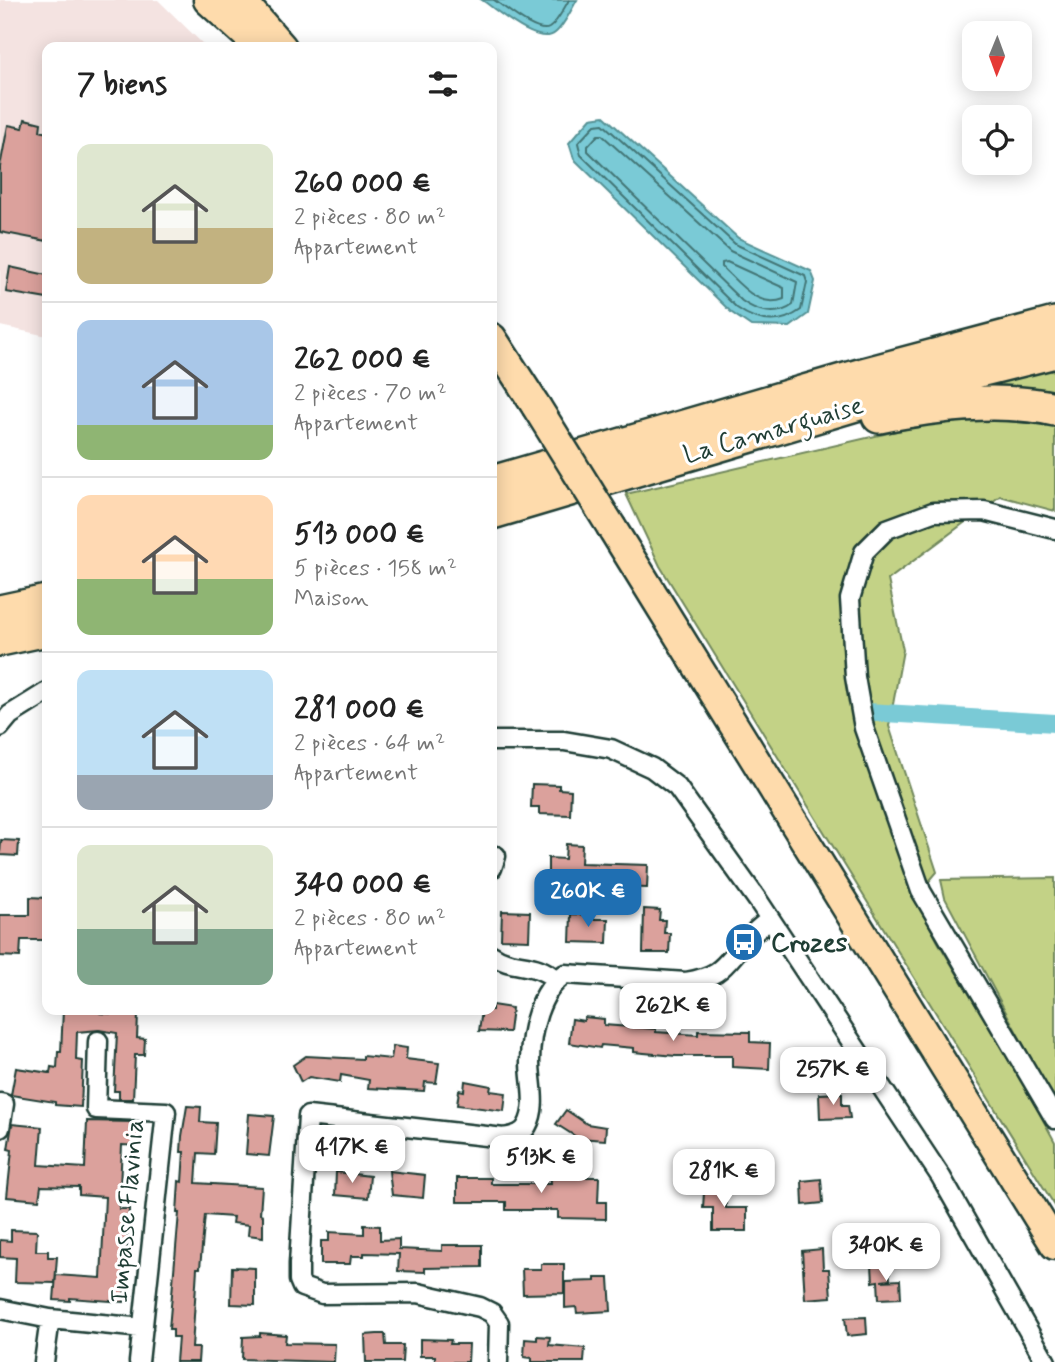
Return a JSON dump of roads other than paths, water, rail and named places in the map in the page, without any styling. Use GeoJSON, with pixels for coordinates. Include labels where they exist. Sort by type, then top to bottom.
{"type":"FeatureCollection","features":[{"type":"Feature","properties":{"kind":"highway"},"geometry":{"type":"LineString","coordinates":[[685,425],[906,348],[1055,303]]}},
{"type":"Feature","properties":{"kind":"highway","name":"La Camarguaise"},"geometry":{"type":"LineString","coordinates":[[497,481],[876,371],[1055,324]]}},
{"type":"Feature","properties":{"kind":"highway","name":"La Camarguaise"},"geometry":{"type":"LineString","coordinates":[[497,510],[923,384],[1055,351]]}},
{"type":"Feature","properties":{"kind":"highway"},"geometry":{"type":"LineString","coordinates":[[631,470],[881,416],[955,404],[1038,406],[1055,409]]}},
{"type":"Feature","properties":{"kind":"highway"},"geometry":{"type":"LineString","coordinates":[[0,612],[42,603]]}},
{"type":"Feature","properties":{"kind":"highway"},"geometry":{"type":"LineString","coordinates":[[0,639],[42,630]]}},
{"type":"Feature","properties":{"kind":"main road"},"geometry":{"type":"LineString","coordinates":[[208,0],[254,42]]}},
{"type":"Feature","properties":{"kind":"main road"},"geometry":{"type":"LineString","coordinates":[[242,0],[278,42]]}},
{"type":"Feature","properties":{"kind":"main road"},"geometry":{"type":"LineString","coordinates":[[497,346],[1055,1245]]}},
{"type":"Feature","properties":{"kind":"street"},"geometry":{"type":"LineString","coordinates":[[1055,529],[984,511],[933,512],[887,529],[864,552],[850,599],[855,677],[864,728],[921,891],[1055,1119]]}},
{"type":"Feature","properties":{"kind":"street"},"geometry":{"type":"LineString","coordinates":[[0,727],[10,715],[42,695]]}},
{"type":"Feature","properties":{"kind":"street"},"geometry":{"type":"LineString","coordinates":[[497,740],[564,741],[611,749],[652,768],[677,788],[770,919],[941,1177],[1046,1362]]}},
{"type":"Feature","properties":{"kind":"street"},"geometry":{"type":"LineString","coordinates":[[498,1362],[499,1323],[492,1313],[480,1307],[418,1293],[322,1294],[302,1287],[299,1264],[308,1116],[504,1138],[518,1135],[526,1127],[531,1114],[533,1091],[530,1062],[533,1033],[545,996],[556,980],[565,974],[686,982],[705,979],[729,963],[744,942],[770,919]]}},
{"type":"Feature","properties":{"kind":"street"},"geometry":{"type":"LineString","coordinates":[[497,959],[545,970],[556,980]]}},
{"type":"Feature","properties":{"kind":"street","name":"Impasse Flavinia"},"geometry":{"type":"LineString","coordinates":[[98,1041],[96,1109],[166,1112],[139,1362]]}},
{"type":"Feature","properties":{"kind":"street"},"geometry":{"type":"LineString","coordinates":[[0,1103],[4,1104],[0,1128]]}},
{"type":"Feature","properties":{"kind":"street"},"geometry":{"type":"LineString","coordinates":[[0,1309],[50,1319],[143,1328]]}},
{"type":"Feature","properties":{"kind":"street"},"geometry":{"type":"LineString","coordinates":[[44,1362],[50,1319]]}},
{"type":"Feature","properties":{"kind":"water"},"geometry":{"type":"Polygon","coordinates":[[[482,0],[577,0],[561,26],[548,36],[528,31],[482,0]]]}},
{"type":"Feature","properties":{"kind":"water"},"geometry":{"type":"Polygon","coordinates":[[[604,116],[738,238],[811,271],[815,281],[808,314],[790,327],[751,326],[732,313],[574,159],[569,143],[591,118],[604,116]]]}},
{"type":"Feature","properties":{"kind":"waterway"},"geometry":{"type":"LineString","coordinates":[[867,712],[1055,723]]}},
{"type":"Feature","properties":{"kind":"place","name":"Crozes"},"geometry":{"type":"Point","coordinates":[744,942]}}]}
